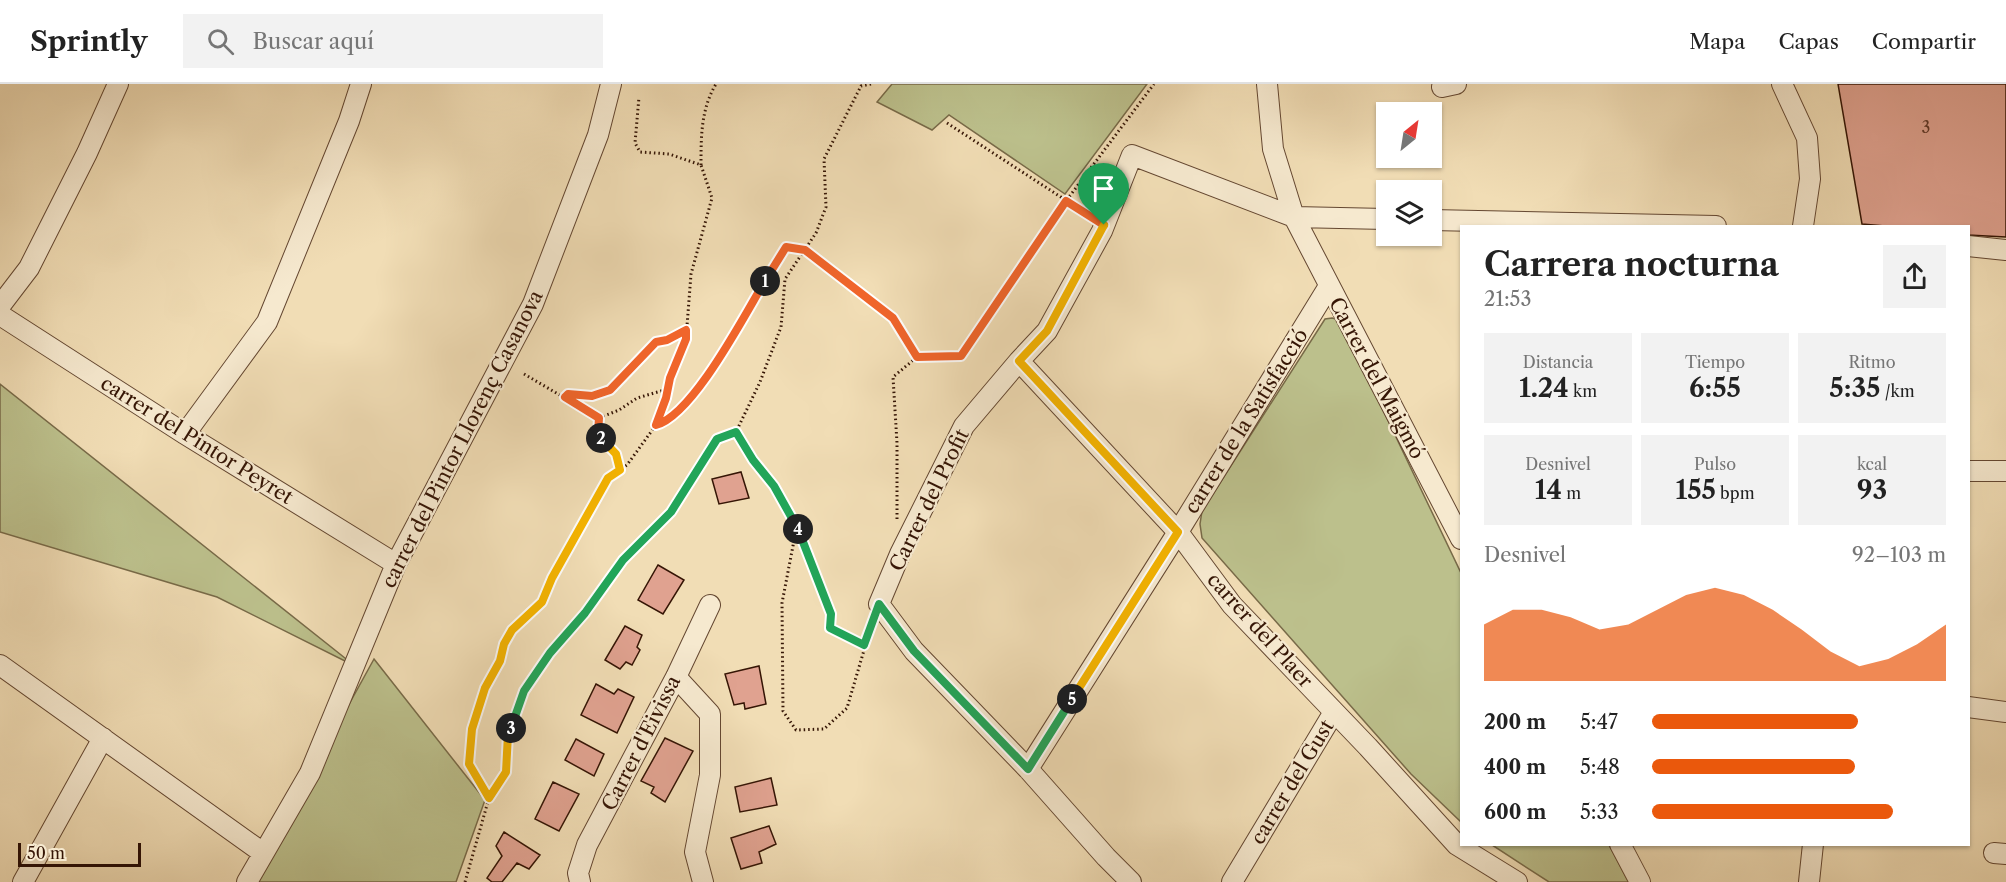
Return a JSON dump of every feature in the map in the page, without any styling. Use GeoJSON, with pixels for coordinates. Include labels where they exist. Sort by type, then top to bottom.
{"type":"FeatureCollection","features":[{"type":"Feature","properties":{"kind":"street"},"geometry":{"type":"LineString","coordinates":[[0,306],[29,267],[87,153],[118,84]]}},
{"type":"Feature","properties":{"kind":"street"},"geometry":{"type":"LineString","coordinates":[[185,434],[267,322],[361,84]]}},
{"type":"Feature","properties":{"kind":"street","name":"carrer del Pintor Llorenç Casanova"},"geometry":{"type":"LineString","coordinates":[[247,882],[310,773],[396,564],[533,304],[598,135],[611,84]]}},
{"type":"Feature","properties":{"kind":"street","name":"Carrer del Maigmó"},"geometry":{"type":"LineString","coordinates":[[1267,84],[1273,149],[1294,217],[1460,537]]}},
{"type":"Feature","properties":{"kind":"street"},"geometry":{"type":"LineString","coordinates":[[1782,84],[1808,138],[1810,179],[1803,225]]}},
{"type":"Feature","properties":{"kind":"street","name":"Carrer del Profit"},"geometry":{"type":"LineString","coordinates":[[879,604],[900,554],[964,426],[1047,331],[1104,225],[1132,155],[1294,217]]}},
{"type":"Feature","properties":{"kind":"street"},"geometry":{"type":"LineString","coordinates":[[1294,217],[1376,219]]}},
{"type":"Feature","properties":{"kind":"street"},"geometry":{"type":"LineString","coordinates":[[1442,220],[1668,225]]}},
{"type":"Feature","properties":{"kind":"street"},"geometry":{"type":"LineString","coordinates":[[1970,246],[2006,250]]}},
{"type":"Feature","properties":{"kind":"street","name":"carrer de la Satisfacció"},"geometry":{"type":"LineString","coordinates":[[1028,769],[1178,532],[1329,285]]}},
{"type":"Feature","properties":{"kind":"street","name":"carrer del Pintor Peyret"},"geometry":{"type":"LineString","coordinates":[[0,315],[185,434],[396,564]]}},
{"type":"Feature","properties":{"kind":"street","name":"carrer del Plaer"},"geometry":{"type":"LineString","coordinates":[[1019,361],[1178,532],[1232,605],[1457,845],[1517,882]]}},
{"type":"Feature","properties":{"kind":"street"},"geometry":{"type":"LineString","coordinates":[[1970,471],[2006,471]]}},
{"type":"Feature","properties":{"kind":"street"},"geometry":{"type":"LineString","coordinates":[[879,604],[914,651],[1028,769],[1131,882]]}},
{"type":"Feature","properties":{"kind":"street","name":"Carrer d'Eivissa"},"geometry":{"type":"LineString","coordinates":[[580,882],[578,873],[587,846],[676,677],[710,605]]}},
{"type":"Feature","properties":{"kind":"street"},"geometry":{"type":"LineString","coordinates":[[0,665],[263,854]]}},
{"type":"Feature","properties":{"kind":"street"},"geometry":{"type":"LineString","coordinates":[[676,677],[710,714],[710,775],[695,852],[703,882]]}},
{"type":"Feature","properties":{"kind":"street"},"geometry":{"type":"LineString","coordinates":[[1970,707],[2006,712]]}},
{"type":"Feature","properties":{"kind":"street","name":"carrer del Gust"},"geometry":{"type":"LineString","coordinates":[[1232,882],[1334,712]]}},
{"type":"Feature","properties":{"kind":"street"},"geometry":{"type":"LineString","coordinates":[[23,882],[103,738]]}},
{"type":"Feature","properties":{"kind":"street"},"geometry":{"type":"LineString","coordinates":[[1621,846],[1640,882]]}},
{"type":"Feature","properties":{"kind":"street"},"geometry":{"type":"LineString","coordinates":[[1809,882],[1813,846]]}},
{"type":"Feature","properties":{"kind":"path"},"geometry":{"type":"LineString","coordinates":[[489,798],[469,764],[472,729],[485,688],[500,661],[504,644],[512,630],[542,602],[552,578],[608,478],[627,465],[656,425],[670,378],[686,339],[691,274],[712,198],[701,165],[701,134],[707,99],[716,84]]}},
{"type":"Feature","properties":{"kind":"path"},"geometry":{"type":"LineString","coordinates":[[465,882],[489,798],[506,772],[508,734],[524,691],[550,653],[585,613],[623,560],[671,512],[717,439],[736,432],[760,382],[781,327],[785,279],[816,233],[826,207],[824,159],[861,86],[871,84]]}},
{"type":"Feature","properties":{"kind":"path"},"geometry":{"type":"LineString","coordinates":[[898,524],[893,377],[917,357],[961,356],[1066,201],[1154,84]]}},
{"type":"Feature","properties":{"kind":"path"},"geometry":{"type":"LineString","coordinates":[[639,97],[634,143],[640,152],[669,154],[701,165]]}},
{"type":"Feature","properties":{"kind":"path"},"geometry":{"type":"LineString","coordinates":[[947,123],[1104,225]]}},
{"type":"Feature","properties":{"kind":"path"},"geometry":{"type":"LineString","coordinates":[[656,425],[664,423],[698,391],[786,247],[805,250],[893,318],[917,357]]}},
{"type":"Feature","properties":{"kind":"path"},"geometry":{"type":"LineString","coordinates":[[565,397],[568,394],[592,396],[610,390],[656,342],[667,340],[686,330]]}},
{"type":"Feature","properties":{"kind":"path"},"geometry":{"type":"LineString","coordinates":[[524,374],[599,418]]}},
{"type":"Feature","properties":{"kind":"path"},"geometry":{"type":"LineString","coordinates":[[599,418],[619,410],[637,398],[668,389]]}},
{"type":"Feature","properties":{"kind":"path"},"geometry":{"type":"LineString","coordinates":[[599,418],[598,434],[616,454],[620,470]]}},
{"type":"Feature","properties":{"kind":"path"},"geometry":{"type":"LineString","coordinates":[[736,432],[753,460],[774,486],[797,525],[831,614],[830,628],[864,645]]}},
{"type":"Feature","properties":{"kind":"path"},"geometry":{"type":"LineString","coordinates":[[797,525],[782,603],[783,711],[796,730],[825,729],[847,708],[864,645],[879,604]]}},
{"type":"Feature","properties":{"kind":"green space"},"geometry":{"type":"Polygon","coordinates":[[[892,84],[1147,84],[1065,194],[949,115],[932,130],[877,102],[892,84]]]}},
{"type":"Feature","properties":{"kind":"green space"},"geometry":{"type":"Polygon","coordinates":[[[1325,319],[1340,320],[1460,571],[1460,821],[1411,774],[1202,538],[1200,524],[1202,511],[1325,319]]]}},
{"type":"Feature","properties":{"kind":"green space"},"geometry":{"type":"Polygon","coordinates":[[[0,384],[355,666],[217,597],[0,532],[0,384]]]}},
{"type":"Feature","properties":{"kind":"green space"},"geometry":{"type":"Polygon","coordinates":[[[374,659],[485,800],[456,882],[251,882],[374,659]]]}},
{"type":"Feature","properties":{"kind":"green space"},"geometry":{"type":"Polygon","coordinates":[[[1494,846],[1610,846],[1629,882],[1549,882],[1494,846]]]}},
{"type":"Feature","properties":{"kind":"building"},"geometry":{"type":"Polygon","coordinates":[[[1838,84],[2006,84],[2006,237],[1970,235],[1970,225],[1862,224],[1838,84]]]}},
{"type":"Feature","properties":{"kind":"building"},"geometry":{"type":"Polygon","coordinates":[[[741,472],[749,498],[719,504],[712,479],[741,472]]]}},
{"type":"Feature","properties":{"kind":"building"},"geometry":{"type":"Polygon","coordinates":[[[658,565],[684,580],[663,614],[638,600],[658,565]]]}},
{"type":"Feature","properties":{"kind":"building"},"geometry":{"type":"Polygon","coordinates":[[[625,626],[642,635],[637,647],[640,650],[632,665],[626,662],[620,669],[605,660],[625,626]]]}},
{"type":"Feature","properties":{"kind":"building"},"geometry":{"type":"Polygon","coordinates":[[[759,666],[766,704],[745,709],[744,703],[734,705],[725,674],[759,666]]]}},
{"type":"Feature","properties":{"kind":"building"},"geometry":{"type":"Polygon","coordinates":[[[596,684],[614,694],[618,689],[634,697],[617,733],[581,715],[596,684]]]}},
{"type":"Feature","properties":{"kind":"building"},"geometry":{"type":"Polygon","coordinates":[[[665,738],[693,751],[665,802],[651,793],[654,787],[641,781],[665,738]]]}},
{"type":"Feature","properties":{"kind":"building"},"geometry":{"type":"Polygon","coordinates":[[[576,739],[604,754],[594,776],[565,760],[576,739]]]}},
{"type":"Feature","properties":{"kind":"building"},"geometry":{"type":"Polygon","coordinates":[[[771,778],[777,805],[740,812],[735,787],[771,778]]]}},
{"type":"Feature","properties":{"kind":"building"},"geometry":{"type":"Polygon","coordinates":[[[553,782],[579,794],[559,831],[535,819],[553,782]]]}},
{"type":"Feature","properties":{"kind":"building"},"geometry":{"type":"Polygon","coordinates":[[[769,826],[776,844],[759,852],[762,863],[741,869],[731,838],[769,826]]]}},
{"type":"Feature","properties":{"kind":"building"},"geometry":{"type":"Polygon","coordinates":[[[504,832],[540,855],[529,869],[517,863],[502,882],[492,882],[487,878],[502,856],[496,846],[504,832]]]}},
{"type":"Feature","properties":{"kind":"route"},"geometry":{"type":"LineString","coordinates":[[1066,201],[1104,225],[1047,331],[1019,361],[1178,532],[1028,769],[914,651],[879,604],[864,645],[830,628],[831,614],[797,525],[774,486],[753,460],[736,432],[717,439],[671,512],[623,560],[585,613],[550,653],[524,691],[508,734],[506,772],[489,798],[469,764],[472,729],[485,688],[500,661],[504,644],[512,630],[542,602],[552,578],[608,478],[620,470],[616,454],[598,434],[599,418],[565,397],[568,394],[592,396],[610,390],[656,342],[667,340],[686,330],[686,339],[670,378],[666,398],[656,425],[664,423],[698,391],[786,247],[805,250],[893,318],[917,357],[961,356],[1066,201]]}}]}
